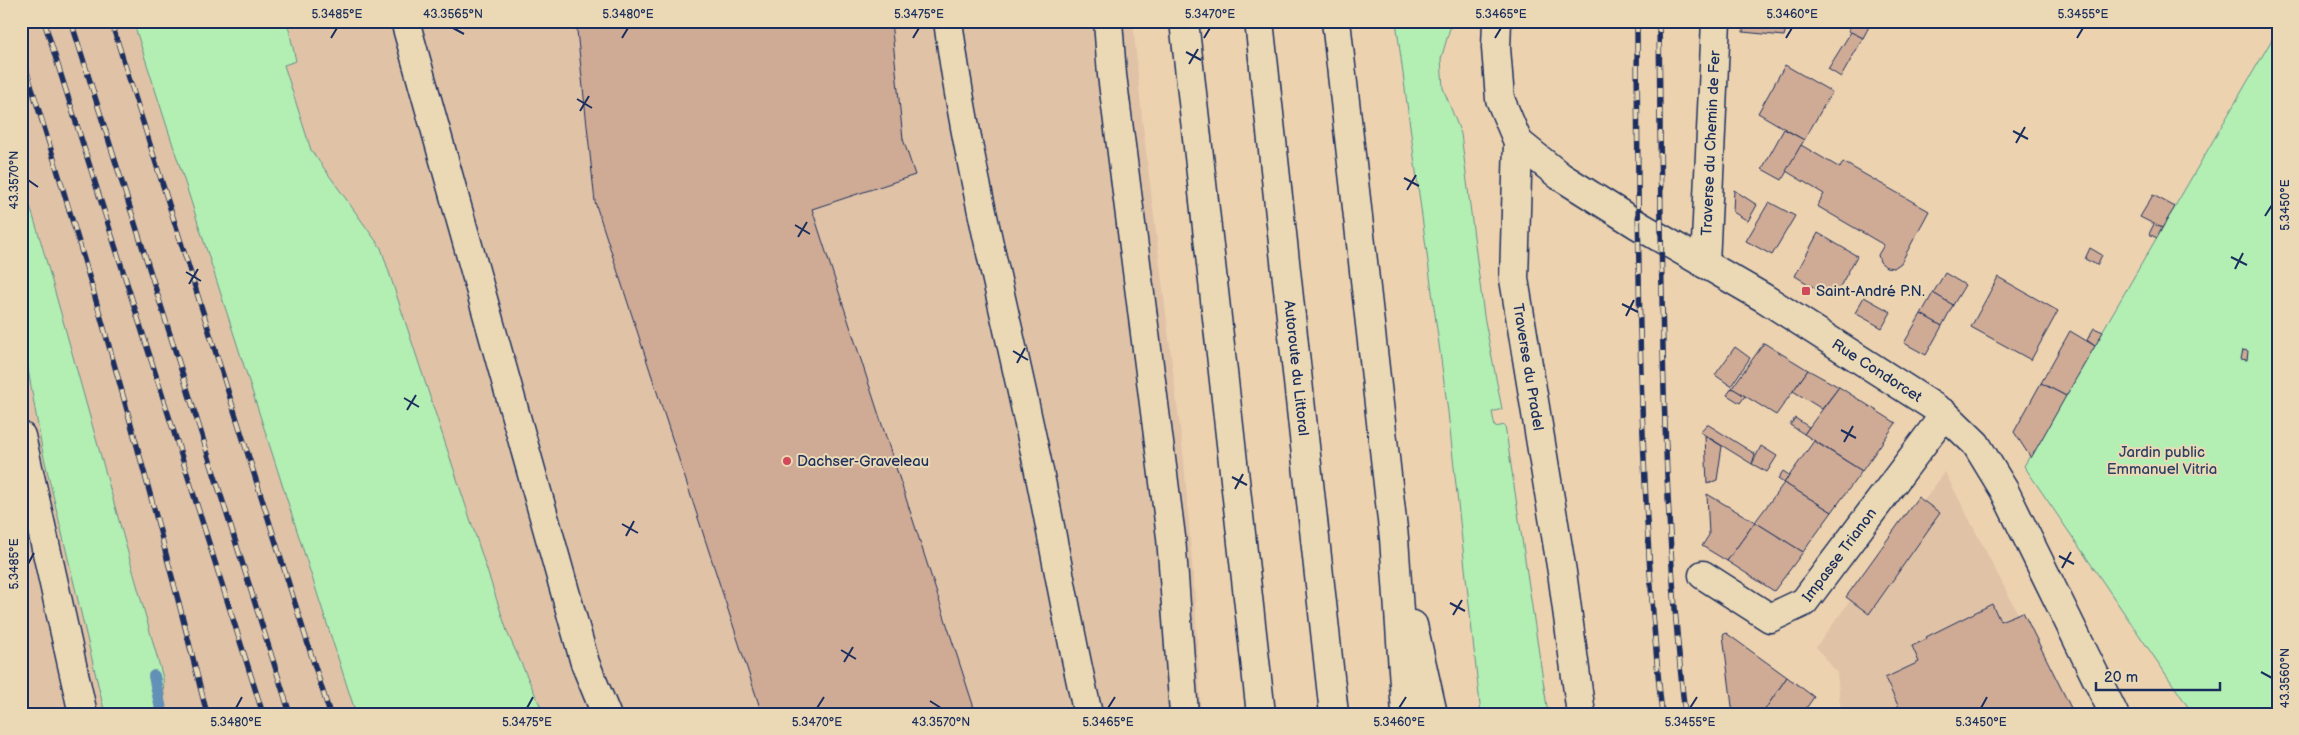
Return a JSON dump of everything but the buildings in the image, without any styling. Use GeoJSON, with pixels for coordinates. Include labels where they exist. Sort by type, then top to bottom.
{"type":"FeatureCollection","features":[{"type":"Feature","properties":{"kind":"main road"},"geometry":{"type":"LineString","coordinates":[[405,21],[585,663],[606,714]]}},
{"type":"Feature","properties":{"kind":"main road"},"geometry":{"type":"LineString","coordinates":[[948,21],[955,78],[974,175],[1031,432],[1088,714]]}},
{"type":"Feature","properties":{"kind":"main road"},"geometry":{"type":"LineString","coordinates":[[1108,21],[1112,75],[1171,537],[1184,714]]}},
{"type":"Feature","properties":{"kind":"main road"},"geometry":{"type":"LineString","coordinates":[[1184,21],[1260,712]]}},
{"type":"Feature","properties":{"kind":"main road","name":"Autoroute du Littoral"},"geometry":{"type":"LineString","coordinates":[[1259,21],[1334,714]]}},
{"type":"Feature","properties":{"kind":"main road"},"geometry":{"type":"LineString","coordinates":[[1336,21],[1394,538],[1406,714]]}},
{"type":"Feature","properties":{"kind":"main road","name":"Traverse du Pradel"},"geometry":{"type":"LineString","coordinates":[[1497,21],[1496,48],[1500,99],[1518,142],[1514,279],[1562,572],[1581,714]]}},
{"type":"Feature","properties":{"kind":"main road","name":"Traverse du Chemin de Fer"},"geometry":{"type":"LineString","coordinates":[[1705,264],[1716,21]]}},
{"type":"Feature","properties":{"kind":"main road","name":"Rue Condorcet"},"geometry":{"type":"LineString","coordinates":[[1518,142],[1560,176],[1764,298],[1945,414],[1976,444],[2004,490],[2114,714]]}},
{"type":"Feature","properties":{"kind":"main road","name":"Impasse Trianon"},"geometry":{"type":"LineString","coordinates":[[1703,575],[1770,618],[1804,602],[1945,414]]}},
{"type":"Feature","properties":{"kind":"main road"},"geometry":{"type":"LineString","coordinates":[[21,436],[83,714]]}},
{"type":"Feature","properties":{"kind":"main road"},"geometry":{"type":"LineString","coordinates":[[1394,538],[1433,714]]}},
{"type":"Feature","properties":{"kind":"shaded area"},"geometry":{"type":"Polygon","coordinates":[[[21,21],[1133,21],[1142,118],[1184,460],[1195,600],[1201,714],[21,714],[21,21]]]}},
{"type":"Feature","properties":{"kind":"shaded area"},"geometry":{"type":"Polygon","coordinates":[[[1945,472],[2070,714],[1841,714],[1837,673],[1816,647],[1945,472]]]}},
{"type":"Feature","properties":{"kind":"green space"},"geometry":{"type":"Polygon","coordinates":[[[133,21],[287,21],[296,61],[284,65],[311,150],[381,248],[508,634],[544,714],[356,714],[133,21]]]}},
{"type":"Feature","properties":{"kind":"green space"},"geometry":{"type":"Polygon","coordinates":[[[1396,21],[1452,21],[1441,59],[1443,88],[1461,134],[1484,316],[1502,409],[1492,412],[1495,427],[1505,425],[1548,714],[1481,714],[1448,412],[1396,21]]]}},
{"type":"Feature","properties":{"kind":"green space","name":"Jardin public Emmanuel Vitria"},"geometry":{"type":"Polygon","coordinates":[[[2278,29],[2278,702],[2270,714],[2193,714],[2024,466],[2278,29]]]}},
{"type":"Feature","properties":{"kind":"green space"},"geometry":{"type":"Polygon","coordinates":[[[21,177],[41,242],[163,678],[165,714],[105,714],[42,449],[21,329],[21,177]]]}},
{"type":"Feature","properties":{"kind":"waterway"},"geometry":{"type":"LineString","coordinates":[[154,676],[162,714]]}},
{"type":"Feature","properties":{"kind":"railway"},"geometry":{"type":"LineString","coordinates":[[44,21],[263,714]]}},
{"type":"Feature","properties":{"kind":"railway"},"geometry":{"type":"LineString","coordinates":[[71,21],[290,714]]}},
{"type":"Feature","properties":{"kind":"railway"},"geometry":{"type":"LineString","coordinates":[[111,21],[330,714]]}},
{"type":"Feature","properties":{"kind":"railway"},"geometry":{"type":"LineString","coordinates":[[1637,21],[1639,281],[1644,455],[1654,628],[1662,714]]}},
{"type":"Feature","properties":{"kind":"railway"},"geometry":{"type":"LineString","coordinates":[[1659,21],[1663,368],[1666,455],[1670,541],[1685,714]]}},
{"type":"Feature","properties":{"kind":"railway"},"geometry":{"type":"LineString","coordinates":[[21,53],[119,382],[207,714]]}},
{"type":"Feature","properties":{"kind":"place","name":"Saint-André P.N."},"geometry":{"type":"Point","coordinates":[1806,291]}},
{"type":"Feature","properties":{"kind":"place","name":"Dachser-Graveleau"},"geometry":{"type":"Point","coordinates":[787,461]}}]}
